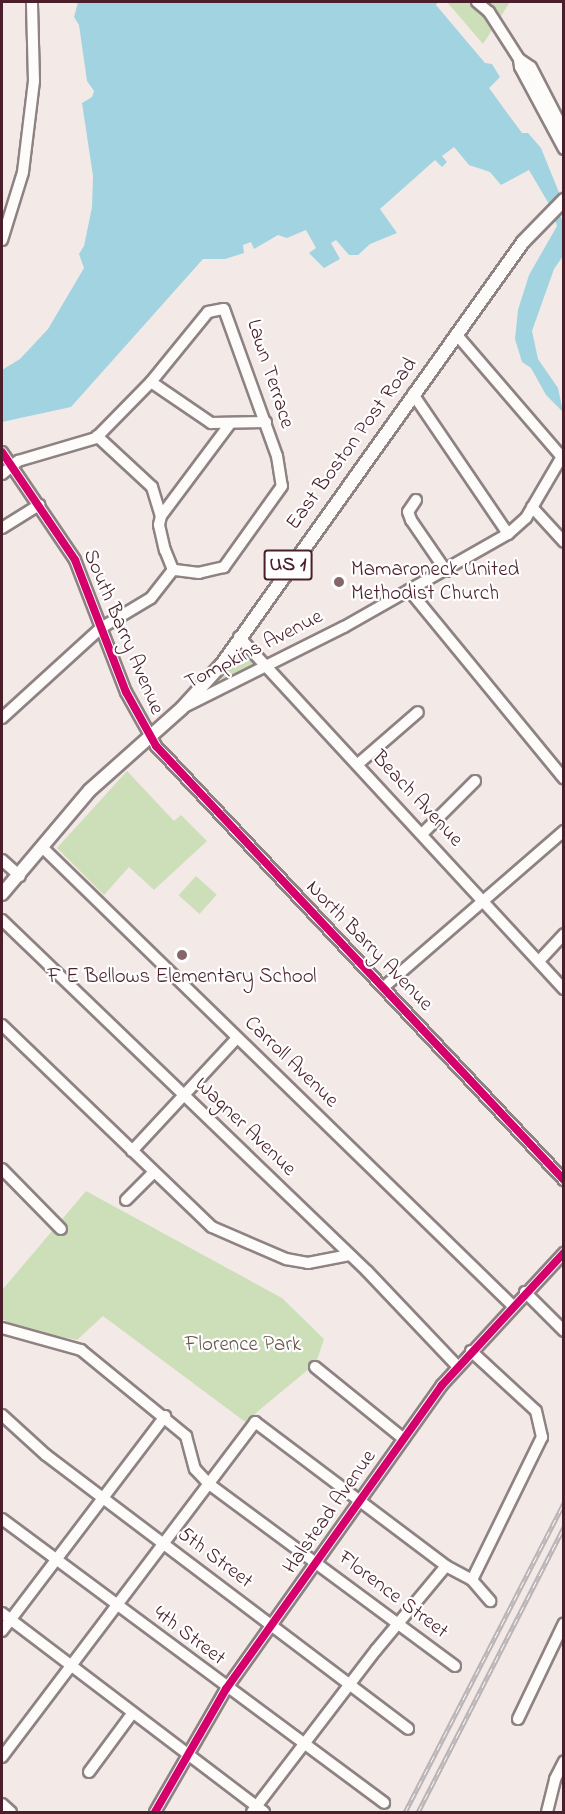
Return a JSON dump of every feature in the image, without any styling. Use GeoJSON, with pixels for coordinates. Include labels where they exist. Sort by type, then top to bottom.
{"type":"FeatureCollection","features":[{"type":"Feature","properties":{"kind":"main road","name":"East Boston Post Road"},"geometry":{"type":"LineString","coordinates":[[2,894],[20,876],[90,790],[182,708],[239,637],[523,242],[563,200]]}},
{"type":"Feature","properties":{"kind":"street"},"geometry":{"type":"LineString","coordinates":[[2,240],[18,197],[25,161],[34,81],[32,2]]}},
{"type":"Feature","properties":{"kind":"street"},"geometry":{"type":"LineString","coordinates":[[477,2],[488,7],[519,59],[520,67],[564,149]]}},
{"type":"Feature","properties":{"kind":"street"},"geometry":{"type":"LineString","coordinates":[[519,59],[531,67],[564,131]]}},
{"type":"Feature","properties":{"kind":"street","name":"Lawn Terrace"},"geometry":{"type":"LineString","coordinates":[[97,436],[151,381],[208,312],[224,309],[229,312],[266,422],[282,486],[224,567],[199,573],[173,570]]}},
{"type":"Feature","properties":{"kind":"street"},"geometry":{"type":"LineString","coordinates":[[456,334],[562,454]]}},
{"type":"Feature","properties":{"kind":"street"},"geometry":{"type":"LineString","coordinates":[[151,381],[197,416],[229,425],[257,420],[266,422]]}},
{"type":"Feature","properties":{"kind":"street"},"geometry":{"type":"LineString","coordinates":[[413,394],[508,534]]}},
{"type":"Feature","properties":{"kind":"street"},"geometry":{"type":"LineString","coordinates":[[161,516],[229,425]]}},
{"type":"Feature","properties":{"kind":"street"},"geometry":{"type":"LineString","coordinates":[[2,474],[12,466],[97,436],[146,478],[161,516],[162,542],[173,570],[151,598],[101,628],[2,718]]}},
{"type":"Feature","properties":{"kind":"street","name":"South Barry Avenue"},"geometry":{"type":"LineString","coordinates":[[2,452],[75,560],[101,628],[149,737]]}},
{"type":"Feature","properties":{"kind":"street","name":"Tompkins Avenue"},"geometry":{"type":"LineString","coordinates":[[182,708],[446,571],[508,534],[532,507],[562,454]]}},
{"type":"Feature","properties":{"kind":"street"},"geometry":{"type":"LineString","coordinates":[[416,500],[408,512],[411,520],[446,571]]}},
{"type":"Feature","properties":{"kind":"street"},"geometry":{"type":"LineString","coordinates":[[2,528],[39,505]]}},
{"type":"Feature","properties":{"kind":"street"},"geometry":{"type":"LineString","coordinates":[[532,507],[564,542]]}},
{"type":"Feature","properties":{"kind":"street"},"geometry":{"type":"LineString","coordinates":[[410,590],[564,779]]}},
{"type":"Feature","properties":{"kind":"street","name":"Beach Avenue"},"geometry":{"type":"LineString","coordinates":[[239,637],[564,989]]}},
{"type":"Feature","properties":{"kind":"street"},"geometry":{"type":"LineString","coordinates":[[358,764],[418,712]]}},
{"type":"Feature","properties":{"kind":"street","name":"North Barry Avenue"},"geometry":{"type":"LineString","coordinates":[[149,737],[385,986],[564,1180]]}},
{"type":"Feature","properties":{"kind":"street"},"geometry":{"type":"LineString","coordinates":[[422,834],[475,782]]}},
{"type":"Feature","properties":{"kind":"street"},"geometry":{"type":"LineString","coordinates":[[385,986],[486,902],[564,831]]}},
{"type":"Feature","properties":{"kind":"street","name":"Carroll Avenue"},"geometry":{"type":"LineString","coordinates":[[42,847],[512,1305]]}},
{"type":"Feature","properties":{"kind":"street"},"geometry":{"type":"LineString","coordinates":[[2,860],[20,876]]}},
{"type":"Feature","properties":{"kind":"street","name":"Wagner Avenue"},"geometry":{"type":"LineString","coordinates":[[2,920],[349,1254],[457,1366]]}},
{"type":"Feature","properties":{"kind":"street"},"geometry":{"type":"LineString","coordinates":[[539,962],[564,934]]}},
{"type":"Feature","properties":{"kind":"street"},"geometry":{"type":"LineString","coordinates":[[2,1025],[153,1173],[212,1227],[254,1249],[308,1263],[349,1254]]}},
{"type":"Feature","properties":{"kind":"street"},"geometry":{"type":"LineString","coordinates":[[132,1151],[237,1038]]}},
{"type":"Feature","properties":{"kind":"street"},"geometry":{"type":"LineString","coordinates":[[2,1169],[61,1229]]}},
{"type":"Feature","properties":{"kind":"street"},"geometry":{"type":"LineString","coordinates":[[126,1200],[153,1173]]}},
{"type":"Feature","properties":{"kind":"street","name":"Halstead Avenue"},"geometry":{"type":"LineString","coordinates":[[155,1812],[190,1757],[226,1689],[457,1366],[512,1305],[564,1253]]}},
{"type":"Feature","properties":{"kind":"street"},"geometry":{"type":"LineString","coordinates":[[525,1292],[564,1331]]}},
{"type":"Feature","properties":{"kind":"street","name":"Florence Street"},"geometry":{"type":"LineString","coordinates":[[2,1328],[81,1350],[165,1416],[186,1436],[195,1469],[209,1484],[317,1561],[455,1666]]}},
{"type":"Feature","properties":{"kind":"street"},"geometry":{"type":"LineString","coordinates":[[471,1351],[536,1411],[542,1437],[472,1580]]}},
{"type":"Feature","properties":{"kind":"street"},"geometry":{"type":"LineString","coordinates":[[315,1368],[404,1439]]}},
{"type":"Feature","properties":{"kind":"street","name":"5th Street"},"geometry":{"type":"LineString","coordinates":[[2,1415],[162,1543],[408,1729]]}},
{"type":"Feature","properties":{"kind":"street"},"geometry":{"type":"LineString","coordinates":[[2,1631],[6,1617],[56,1559],[165,1416]]}},
{"type":"Feature","properties":{"kind":"street"},"geometry":{"type":"LineString","coordinates":[[2,1757],[255,1422],[446,1566],[472,1580],[490,1601]]}},
{"type":"Feature","properties":{"kind":"street","name":"4th Street"},"geometry":{"type":"LineString","coordinates":[[2,1519],[226,1689],[384,1803]]}},
{"type":"Feature","properties":{"kind":"street"},"geometry":{"type":"LineString","coordinates":[[6,1617],[257,1810],[302,1744],[446,1566]]}},
{"type":"Feature","properties":{"kind":"street"},"geometry":{"type":"LineString","coordinates":[[518,1719],[564,1623]]}},
{"type":"Feature","properties":{"kind":"street"},"geometry":{"type":"LineString","coordinates":[[89,1772],[131,1714]]}},
{"type":"Feature","properties":{"kind":"street"},"geometry":{"type":"LineString","coordinates":[[547,1812],[555,1779],[564,1761]]}},
{"type":"Feature","properties":{"kind":"street"},"geometry":{"type":"LineString","coordinates":[[2,1804],[11,1812]]}},
{"type":"Feature","properties":{"kind":"green space"},"geometry":{"type":"Polygon","coordinates":[[[447,2],[510,2],[483,44],[447,2]]]}},
{"type":"Feature","properties":{"kind":"green space"},"geometry":{"type":"Polygon","coordinates":[[[242,649],[256,664],[223,682],[220,676],[242,649]]]}},
{"type":"Feature","properties":{"kind":"green space"},"geometry":{"type":"Polygon","coordinates":[[[127,771],[174,821],[181,815],[207,841],[154,890],[129,867],[104,895],[57,848],[127,771]]]}},
{"type":"Feature","properties":{"kind":"green space"},"geometry":{"type":"Polygon","coordinates":[[[196,876],[217,895],[199,914],[179,895],[196,876]]]}},
{"type":"Feature","properties":{"kind":"green space","name":"Florence Park"},"geometry":{"type":"Polygon","coordinates":[[[86,1191],[282,1298],[324,1339],[316,1363],[257,1412],[248,1424],[103,1316],[77,1340],[25,1330],[2,1319],[2,1290],[86,1191]]]}},
{"type":"Feature","properties":{"kind":"water"},"geometry":{"type":"Polygon","coordinates":[[[78,2],[438,2],[436,5],[485,63],[492,64],[500,77],[489,88],[522,133],[528,133],[541,148],[560,195],[555,199],[563,223],[563,256],[554,269],[532,331],[538,359],[558,388],[563,412],[546,395],[531,368],[522,362],[515,339],[518,310],[529,275],[557,226],[549,204],[529,170],[501,185],[490,172],[469,165],[454,147],[442,156],[447,162],[442,167],[435,160],[380,209],[397,233],[370,244],[358,255],[349,255],[336,240],[331,243],[340,259],[324,268],[309,253],[316,248],[306,230],[287,238],[278,235],[254,249],[251,242],[243,245],[244,253],[225,259],[203,259],[71,407],[2,422],[2,370],[20,359],[48,329],[84,268],[79,254],[84,246],[92,207],[93,176],[82,103],[92,97],[94,91],[87,81],[79,25],[74,17],[78,2]]]}},
{"type":"Feature","properties":{"kind":"railway"},"geometry":{"type":"LineString","coordinates":[[405,1812],[564,1502]]}},
{"type":"Feature","properties":{"kind":"railway"},"geometry":{"type":"LineString","coordinates":[[418,1812],[564,1527]]}},
{"type":"Feature","properties":{"kind":"cycle path"},"geometry":{"type":"LineString","coordinates":[[2,452],[75,560],[126,692],[156,746],[564,1180]]}},
{"type":"Feature","properties":{"kind":"cycle path"},"geometry":{"type":"LineString","coordinates":[[155,1812],[226,1689],[442,1385],[564,1253]]}},
{"type":"Feature","properties":{"kind":"place","name":"Mamaroneck United Methodist Church"},"geometry":{"type":"Point","coordinates":[339,582]}},
{"type":"Feature","properties":{"kind":"place","name":"F E Bellows Elementary School"},"geometry":{"type":"Point","coordinates":[182,955]}}]}
